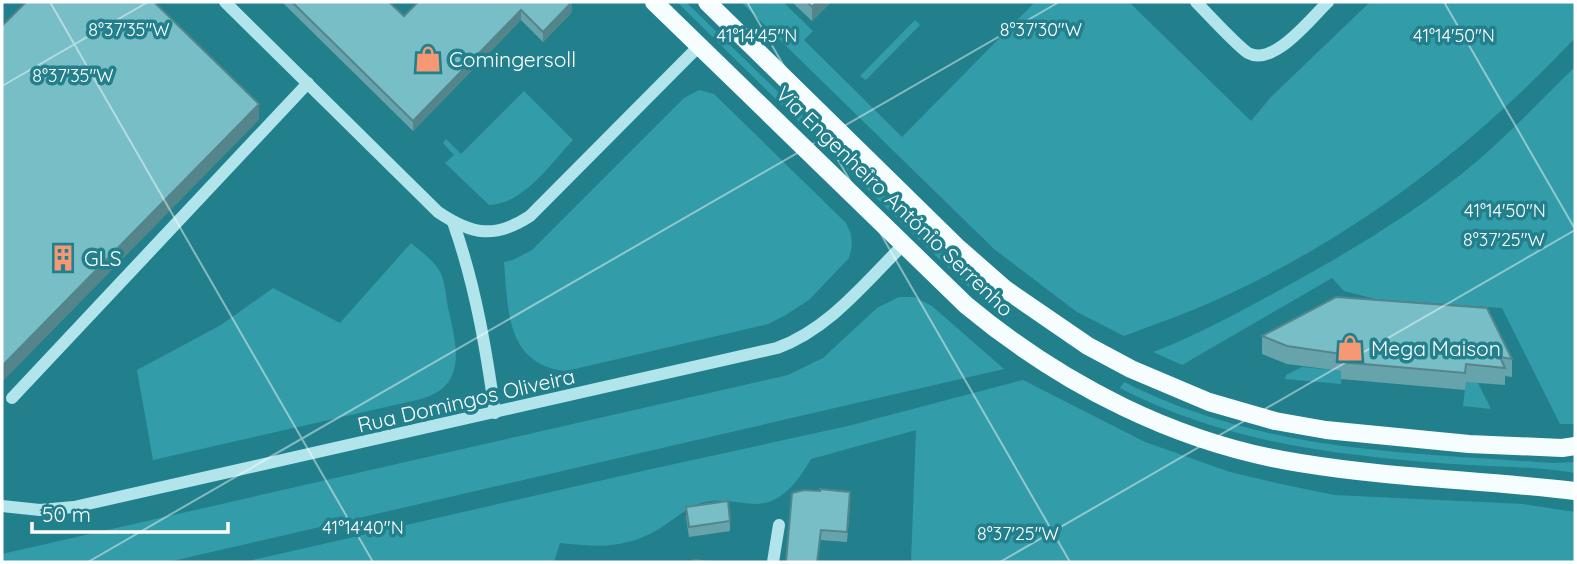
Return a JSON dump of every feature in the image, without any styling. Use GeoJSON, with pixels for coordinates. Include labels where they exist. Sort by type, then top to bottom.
{"type":"FeatureCollection","features":[{"type":"Feature","properties":{"kind":"main road","name":"Via Engenheiro António Serrenho"},"geometry":{"type":"LineString","coordinates":[[654,2],[966,306],[1002,335],[1079,384],[1133,411],[1184,432],[1234,448],[1298,463],[1575,491]]}},
{"type":"Feature","properties":{"kind":"main road","name":"Via Engenheiro António Serrenho"},"geometry":{"type":"LineString","coordinates":[[707,2],[956,246],[1005,289],[1049,321],[1131,369],[1209,402],[1275,421],[1326,430],[1469,444],[1575,446]]}},
{"type":"Feature","properties":{"kind":"street"},"geometry":{"type":"LineString","coordinates":[[225,2],[427,201],[453,222],[474,231],[499,231],[530,216],[699,46]]}},
{"type":"Feature","properties":{"kind":"street"},"geometry":{"type":"LineString","coordinates":[[1196,2],[1249,53],[1265,55],[1280,49],[1328,2]]}},
{"type":"Feature","properties":{"kind":"street"},"geometry":{"type":"LineString","coordinates":[[12,398],[307,83]]}},
{"type":"Feature","properties":{"kind":"street"},"geometry":{"type":"LineString","coordinates":[[453,222],[472,281],[487,352],[495,413]]}},
{"type":"Feature","properties":{"kind":"street","name":"Rua Domingos Oliveira"},"geometry":{"type":"LineString","coordinates":[[2,506],[40,510],[74,507],[758,353],[796,341],[826,321],[903,245]]}},
{"type":"Feature","properties":{"kind":"street"},"geometry":{"type":"LineString","coordinates":[[773,562],[779,525]]}},
{"type":"Feature","properties":{"kind":"shaded area"},"geometry":{"type":"Polygon","coordinates":[[[677,2],[686,2],[952,262],[1012,313],[1007,319],[914,235],[677,2]]]}},
{"type":"Feature","properties":{"kind":"shaded area"},"geometry":{"type":"Polygon","coordinates":[[[741,2],[783,2],[813,31],[804,40],[902,137],[1035,2],[1129,2],[1251,121],[1271,97],[1370,2],[1575,2],[1575,38],[1537,77],[1456,150],[1369,214],[1276,271],[1189,312],[1124,336],[1077,312],[994,249],[741,2]]]}},
{"type":"Feature","properties":{"kind":"shaded area"},"geometry":{"type":"Polygon","coordinates":[[[915,20],[920,25],[866,80],[860,76],[915,20]]]}},
{"type":"Feature","properties":{"kind":"shaded area"},"geometry":{"type":"Polygon","coordinates":[[[1575,67],[1575,424],[1560,424],[1502,308],[1375,299],[1344,291],[1332,278],[1182,365],[1153,352],[1201,331],[1278,291],[1404,216],[1475,163],[1575,67]]]}},
{"type":"Feature","properties":{"kind":"shaded area"},"geometry":{"type":"Polygon","coordinates":[[[699,90],[714,94],[846,223],[851,234],[849,258],[809,300],[768,324],[566,371],[546,367],[532,358],[521,346],[514,332],[507,298],[504,262],[532,250],[684,98],[699,90]]]}},
{"type":"Feature","properties":{"kind":"shaded area"},"geometry":{"type":"Polygon","coordinates":[[[524,91],[573,140],[525,190],[502,203],[489,205],[445,163],[454,155],[443,143],[446,139],[461,154],[524,91]]]}},
{"type":"Feature","properties":{"kind":"shaded area"},"geometry":{"type":"Polygon","coordinates":[[[411,243],[436,266],[444,283],[456,349],[453,374],[447,384],[436,393],[421,399],[153,460],[137,370],[221,325],[273,288],[340,323],[411,243]]]}},
{"type":"Feature","properties":{"kind":"shaded area"},"geometry":{"type":"Polygon","coordinates":[[[899,297],[914,297],[932,306],[1004,369],[168,562],[2,562],[2,554],[788,375],[823,358],[877,308],[899,297]]]}},
{"type":"Feature","properties":{"kind":"shaded area"},"geometry":{"type":"Polygon","coordinates":[[[1302,367],[1342,371],[1341,384],[1285,379],[1286,375],[1302,367]]]}},
{"type":"Feature","properties":{"kind":"shaded area"},"geometry":{"type":"Polygon","coordinates":[[[1023,380],[1145,442],[1230,472],[1334,495],[1523,504],[1575,512],[1575,562],[911,562],[916,430],[811,459],[789,489],[774,500],[755,504],[721,501],[701,503],[647,536],[635,540],[599,546],[560,543],[554,562],[244,562],[848,426],[1023,380]]]}},
{"type":"Feature","properties":{"kind":"shaded area"},"geometry":{"type":"Polygon","coordinates":[[[1466,381],[1478,383],[1491,409],[1463,406],[1466,381]]]}},
{"type":"Feature","properties":{"kind":"shaded area"},"geometry":{"type":"Polygon","coordinates":[[[1124,382],[1176,405],[1228,423],[1281,435],[1333,445],[1440,456],[1575,462],[1575,473],[1366,456],[1282,443],[1200,422],[1160,407],[1120,388],[1124,382]]]}},
{"type":"Feature","properties":{"kind":"building","name":"GLS"},"geometry":{"type":"Polygon","coordinates":[[[26,2],[154,2],[259,104],[2,366],[2,26],[26,2]]]}},
{"type":"Feature","properties":{"kind":"building","name":"Comingersoll"},"geometry":{"type":"Polygon","coordinates":[[[292,2],[389,2],[404,16],[418,2],[572,2],[543,32],[521,10],[413,121],[292,2]]]}},
{"type":"Feature","properties":{"kind":"building"},"geometry":{"type":"Polygon","coordinates":[[[1336,297],[1487,308],[1512,359],[1500,357],[1505,368],[1466,364],[1465,373],[1341,362],[1342,354],[1287,346],[1262,336],[1336,297]]]}},
{"type":"Feature","properties":{"kind":"building"},"geometry":{"type":"Polygon","coordinates":[[[820,489],[850,492],[847,532],[821,530],[817,562],[786,562],[792,493],[820,489]]]}},
{"type":"Feature","properties":{"kind":"building"},"geometry":{"type":"Polygon","coordinates":[[[728,501],[730,521],[689,527],[686,507],[728,501]]]}},
{"type":"Feature","properties":{"kind":"place","name":"Comingersoll"},"geometry":{"type":"Point","coordinates":[428,59]}},
{"type":"Feature","properties":{"kind":"place","name":"GLS"},"geometry":{"type":"Point","coordinates":[63,258]}},
{"type":"Feature","properties":{"kind":"place","name":"Mega Maison"},"geometry":{"type":"Point","coordinates":[1350,348]}}]}
